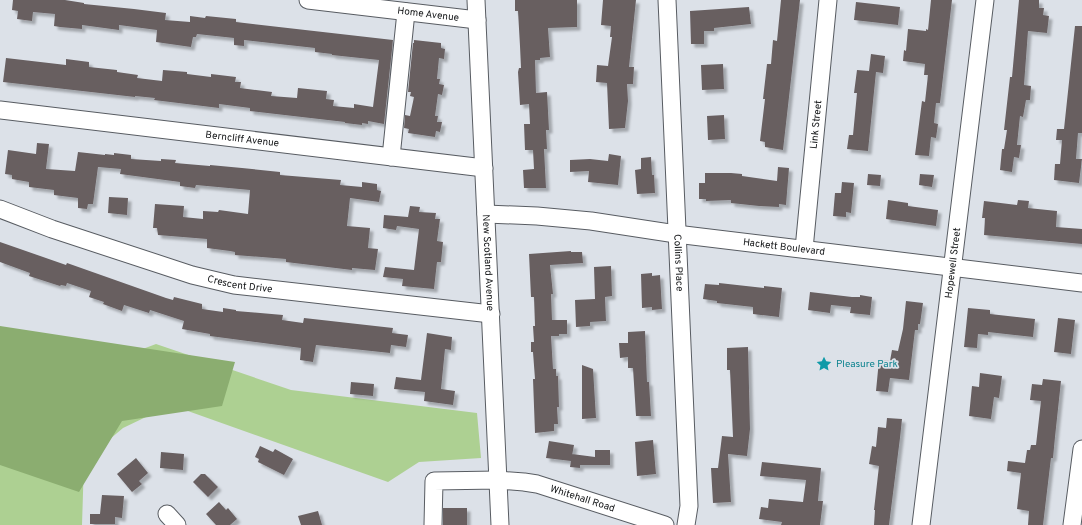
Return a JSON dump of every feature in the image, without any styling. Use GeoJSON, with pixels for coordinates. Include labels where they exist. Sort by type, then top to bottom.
{"type":"FeatureCollection","features":[{"type":"Feature","properties":{"kind":"street","name":"Home Avenue"},"geometry":{"type":"LineString","coordinates":[[308,0],[378,4],[406,12],[477,20]]}},
{"type":"Feature","properties":{"kind":"street","name":"New Scotland Avenue"},"geometry":{"type":"LineString","coordinates":[[476,0],[500,525]]}},
{"type":"Feature","properties":{"kind":"street","name":"Collins Place"},"geometry":{"type":"LineString","coordinates":[[667,0],[689,506],[686,525]]}},
{"type":"Feature","properties":{"kind":"street","name":"Link Street"},"geometry":{"type":"LineString","coordinates":[[804,250],[828,0]]}},
{"type":"Feature","properties":{"kind":"street","name":"Hopewell Street"},"geometry":{"type":"LineString","coordinates":[[921,525],[984,0]]}},
{"type":"Feature","properties":{"kind":"street"},"geometry":{"type":"LineString","coordinates":[[391,157],[406,12]]}},
{"type":"Feature","properties":{"kind":"street","name":"Berncliff Avenue"},"geometry":{"type":"LineString","coordinates":[[0,110],[484,168]]}},
{"type":"Feature","properties":{"kind":"street","name":"Crescent Drive"},"geometry":{"type":"LineString","coordinates":[[0,209],[52,229],[212,281],[234,285],[491,314]]}},
{"type":"Feature","properties":{"kind":"street","name":"Hackett Boulevard"},"geometry":{"type":"LineString","coordinates":[[486,214],[544,216],[591,221],[676,234],[1082,283]]}},
{"type":"Feature","properties":{"kind":"street"},"geometry":{"type":"LineString","coordinates":[[1072,525],[1082,449]]}},
{"type":"Feature","properties":{"kind":"street","name":"Whitehall Road"},"geometry":{"type":"LineString","coordinates":[[433,525],[434,481],[498,480],[537,484],[665,525]]}},
{"type":"Feature","properties":{"kind":"green space"},"geometry":{"type":"Polygon","coordinates":[[[0,326],[235,362],[222,406],[122,421],[79,492],[0,465],[0,326]]]}},
{"type":"Feature","properties":{"kind":"green space"},"geometry":{"type":"Polygon","coordinates":[[[156,344],[291,390],[477,413],[481,458],[419,462],[388,482],[171,405],[123,428],[84,461],[82,525],[0,525],[0,406],[31,391],[156,344]]]}},
{"type":"Feature","properties":{"kind":"building"},"geometry":{"type":"Polygon","coordinates":[[[13,0],[65,0],[84,4],[166,13],[165,20],[190,22],[190,16],[205,18],[206,16],[236,19],[236,22],[393,40],[384,124],[368,121],[368,124],[362,123],[362,125],[250,111],[250,108],[219,104],[219,108],[154,100],[155,98],[3,82],[6,58],[66,65],[66,59],[89,62],[89,67],[117,70],[117,72],[138,75],[137,78],[162,81],[163,70],[187,72],[187,74],[211,77],[211,74],[236,77],[235,82],[241,82],[240,88],[272,92],[271,96],[297,98],[298,88],[327,91],[326,99],[334,100],[333,106],[354,108],[354,104],[373,107],[379,60],[315,52],[315,48],[244,40],[244,46],[234,45],[234,38],[197,34],[196,37],[193,37],[191,47],[156,42],[157,30],[119,25],[119,30],[82,25],[82,29],[60,27],[54,26],[55,14],[33,12],[32,21],[17,19],[18,11],[12,10],[13,0]]]}},
{"type":"Feature","properties":{"kind":"building"},"geometry":{"type":"Polygon","coordinates":[[[515,0],[577,0],[577,27],[548,28],[550,57],[535,60],[536,93],[547,92],[549,130],[546,130],[547,149],[544,149],[546,188],[524,188],[523,170],[534,169],[533,150],[525,150],[524,124],[530,124],[529,104],[520,105],[518,72],[519,68],[521,68],[520,46],[518,11],[515,11],[515,0]]]}},
{"type":"Feature","properties":{"kind":"building"},"geometry":{"type":"Polygon","coordinates":[[[603,0],[636,0],[629,67],[634,67],[633,84],[627,84],[628,101],[625,128],[609,129],[607,83],[596,82],[597,65],[608,66],[612,37],[610,37],[611,26],[601,25],[603,0]]]}},
{"type":"Feature","properties":{"kind":"building"},"geometry":{"type":"Polygon","coordinates":[[[781,0],[800,0],[783,150],[765,147],[765,142],[760,141],[767,64],[771,64],[773,40],[777,41],[781,0]]]}},
{"type":"Feature","properties":{"kind":"building"},"geometry":{"type":"Polygon","coordinates":[[[931,0],[952,0],[940,103],[936,103],[934,123],[938,124],[936,138],[931,137],[929,156],[915,155],[922,101],[925,102],[928,75],[924,75],[925,64],[903,61],[904,50],[906,51],[908,29],[928,30],[931,0]]]}},
{"type":"Feature","properties":{"kind":"building"},"geometry":{"type":"Polygon","coordinates":[[[1019,0],[1039,0],[1039,8],[1044,8],[1043,15],[1049,16],[1047,33],[1028,31],[1024,85],[1031,86],[1030,100],[1026,100],[1023,117],[1020,116],[1017,145],[1021,145],[1019,158],[1014,157],[1012,172],[1000,170],[1002,149],[1004,149],[1007,130],[1004,130],[1010,77],[1012,77],[1019,0]]]}},
{"type":"Feature","properties":{"kind":"building"},"geometry":{"type":"Polygon","coordinates":[[[856,2],[900,7],[898,25],[854,20],[856,2]]]}},
{"type":"Feature","properties":{"kind":"building"},"geometry":{"type":"Polygon","coordinates":[[[749,7],[751,24],[714,28],[714,31],[704,31],[704,44],[691,44],[690,11],[749,7]]]}},
{"type":"Feature","properties":{"kind":"building"},"geometry":{"type":"Polygon","coordinates":[[[1075,26],[1082,26],[1082,133],[1078,133],[1076,159],[1082,159],[1079,183],[1054,180],[1055,164],[1060,164],[1062,140],[1056,140],[1057,129],[1064,129],[1075,26]]]}},
{"type":"Feature","properties":{"kind":"building"},"geometry":{"type":"Polygon","coordinates":[[[414,40],[441,43],[441,48],[445,49],[444,59],[439,58],[437,79],[440,79],[439,84],[444,85],[442,95],[438,94],[435,116],[438,116],[437,122],[442,122],[440,132],[436,131],[435,137],[408,133],[409,129],[404,128],[405,115],[410,116],[414,97],[410,96],[411,92],[408,92],[414,40]]]}},
{"type":"Feature","properties":{"kind":"building"},"geometry":{"type":"Polygon","coordinates":[[[871,54],[885,56],[883,73],[876,72],[868,151],[847,149],[849,135],[853,135],[857,93],[854,93],[857,70],[869,71],[871,54]]]}},
{"type":"Feature","properties":{"kind":"building"},"geometry":{"type":"Polygon","coordinates":[[[723,64],[724,89],[702,90],[701,65],[723,64]]]}},
{"type":"Feature","properties":{"kind":"building"},"geometry":{"type":"Polygon","coordinates":[[[724,115],[725,139],[708,140],[707,116],[724,115]]]}},
{"type":"Feature","properties":{"kind":"building"},"geometry":{"type":"Polygon","coordinates":[[[37,143],[49,144],[46,169],[75,171],[78,152],[105,155],[114,155],[114,153],[131,155],[131,159],[161,161],[161,159],[176,160],[175,163],[242,168],[280,172],[280,175],[341,180],[340,185],[362,187],[362,182],[377,184],[377,190],[381,191],[379,202],[350,198],[347,226],[370,228],[368,248],[378,249],[375,270],[352,268],[352,270],[286,262],[286,259],[235,255],[235,252],[207,248],[207,239],[158,235],[157,228],[153,228],[155,204],[184,206],[183,217],[203,219],[203,211],[218,212],[219,210],[248,214],[250,190],[196,185],[195,188],[180,186],[180,182],[120,174],[121,169],[98,167],[93,204],[88,204],[87,209],[78,208],[78,198],[54,195],[54,190],[29,187],[29,182],[12,179],[12,175],[5,174],[8,150],[36,154],[37,143]]]}},
{"type":"Feature","properties":{"kind":"building"},"geometry":{"type":"Polygon","coordinates":[[[609,154],[621,156],[618,185],[588,182],[589,171],[570,172],[570,160],[590,159],[608,161],[609,154]]]}},
{"type":"Feature","properties":{"kind":"building"},"geometry":{"type":"Polygon","coordinates":[[[651,157],[655,193],[637,194],[635,170],[641,169],[641,158],[651,157]]]}},
{"type":"Feature","properties":{"kind":"building"},"geometry":{"type":"Polygon","coordinates":[[[778,167],[789,168],[786,205],[779,204],[779,207],[759,206],[731,203],[731,200],[706,201],[706,199],[699,199],[699,183],[705,183],[705,173],[742,174],[742,176],[777,181],[778,167]]]}},
{"type":"Feature","properties":{"kind":"building"},"geometry":{"type":"Polygon","coordinates":[[[868,174],[881,175],[880,186],[867,185],[868,174]]]}},
{"type":"Feature","properties":{"kind":"building"},"geometry":{"type":"Polygon","coordinates":[[[920,174],[934,175],[932,187],[919,185],[920,174]]]}},
{"type":"Feature","properties":{"kind":"building"},"geometry":{"type":"Polygon","coordinates":[[[842,182],[854,183],[851,213],[846,212],[846,217],[833,216],[835,193],[841,193],[842,182]]]}},
{"type":"Feature","properties":{"kind":"building"},"geometry":{"type":"Polygon","coordinates":[[[109,197],[128,198],[127,215],[108,213],[109,197]]]}},
{"type":"Feature","properties":{"kind":"building"},"geometry":{"type":"Polygon","coordinates":[[[888,200],[908,203],[908,206],[938,210],[936,226],[886,219],[888,200]]]}},
{"type":"Feature","properties":{"kind":"building"},"geometry":{"type":"Polygon","coordinates":[[[1018,200],[1029,201],[1028,208],[1057,211],[1056,227],[1082,229],[1082,244],[984,235],[985,218],[982,218],[984,201],[1017,205],[1018,200]]]}},
{"type":"Feature","properties":{"kind":"building"},"geometry":{"type":"Polygon","coordinates":[[[410,206],[420,207],[419,212],[436,213],[435,219],[440,219],[437,241],[443,242],[441,262],[437,262],[434,289],[402,286],[403,279],[383,277],[385,267],[414,270],[419,229],[397,226],[396,230],[383,228],[384,215],[408,217],[410,206]]]}},
{"type":"Feature","properties":{"kind":"building"},"geometry":{"type":"Polygon","coordinates":[[[0,242],[66,265],[67,263],[166,298],[173,300],[174,297],[202,304],[202,309],[223,312],[223,308],[236,311],[283,315],[282,320],[303,323],[304,318],[393,328],[392,333],[408,335],[406,347],[391,345],[390,353],[316,345],[313,362],[300,360],[301,348],[210,336],[210,334],[182,329],[184,321],[150,310],[149,313],[124,305],[122,311],[103,304],[104,302],[89,297],[91,291],[67,283],[66,286],[60,286],[29,276],[30,273],[0,262],[0,242]]]}},
{"type":"Feature","properties":{"kind":"building"},"geometry":{"type":"Polygon","coordinates":[[[571,251],[582,252],[583,263],[550,265],[553,294],[551,294],[552,320],[567,320],[567,334],[551,336],[553,369],[556,369],[556,376],[558,376],[558,424],[554,424],[554,431],[535,433],[533,379],[535,379],[531,342],[534,342],[533,326],[535,326],[534,297],[531,297],[529,254],[571,251]]]}},
{"type":"Feature","properties":{"kind":"building"},"geometry":{"type":"Polygon","coordinates":[[[611,266],[612,296],[605,297],[606,321],[590,322],[590,326],[576,327],[575,300],[595,299],[594,267],[611,266]]]}},
{"type":"Feature","properties":{"kind":"building"},"geometry":{"type":"Polygon","coordinates":[[[652,273],[652,276],[660,275],[662,309],[652,310],[652,307],[642,308],[641,274],[652,273]]]}},
{"type":"Feature","properties":{"kind":"building"},"geometry":{"type":"Polygon","coordinates":[[[719,283],[764,288],[764,286],[782,288],[779,317],[753,314],[753,307],[717,303],[717,301],[703,299],[705,284],[719,285],[719,283]]]}},
{"type":"Feature","properties":{"kind":"building"},"geometry":{"type":"Polygon","coordinates":[[[810,292],[852,297],[860,297],[860,295],[872,297],[870,315],[850,313],[851,307],[831,305],[830,313],[808,310],[810,292]]]}},
{"type":"Feature","properties":{"kind":"building"},"geometry":{"type":"Polygon","coordinates":[[[906,301],[923,303],[920,324],[918,324],[918,330],[915,330],[909,380],[890,378],[888,392],[876,391],[879,360],[890,361],[892,350],[898,351],[903,329],[906,301]]]}},
{"type":"Feature","properties":{"kind":"building"},"geometry":{"type":"Polygon","coordinates":[[[968,308],[990,310],[990,314],[1035,319],[1033,337],[988,332],[988,335],[978,334],[977,348],[964,347],[968,308]]]}},
{"type":"Feature","properties":{"kind":"building"},"geometry":{"type":"Polygon","coordinates":[[[1058,318],[1075,320],[1071,354],[1054,352],[1058,318]]]}},
{"type":"Feature","properties":{"kind":"building"},"geometry":{"type":"Polygon","coordinates":[[[645,331],[647,382],[649,382],[651,416],[636,416],[633,368],[628,368],[628,357],[620,358],[619,343],[628,343],[628,332],[645,331]]]}},
{"type":"Feature","properties":{"kind":"building"},"geometry":{"type":"Polygon","coordinates":[[[427,333],[452,337],[451,350],[445,349],[441,389],[455,391],[453,405],[424,401],[425,392],[394,389],[396,377],[421,380],[427,333]]]}},
{"type":"Feature","properties":{"kind":"building"},"geometry":{"type":"Polygon","coordinates":[[[748,347],[750,429],[747,456],[728,454],[731,502],[713,503],[711,468],[718,468],[722,436],[733,437],[730,370],[727,370],[727,348],[748,347]]]}},
{"type":"Feature","properties":{"kind":"building"},"geometry":{"type":"Polygon","coordinates":[[[582,365],[593,369],[596,418],[582,419],[582,365]]]}},
{"type":"Feature","properties":{"kind":"building"},"geometry":{"type":"Polygon","coordinates":[[[980,373],[1002,376],[999,398],[994,397],[991,419],[969,416],[972,386],[979,387],[980,373]]]}},
{"type":"Feature","properties":{"kind":"building"},"geometry":{"type":"Polygon","coordinates":[[[1043,379],[1061,381],[1053,458],[1051,458],[1043,525],[1028,525],[1029,511],[1017,509],[1021,473],[1007,471],[1008,461],[1025,463],[1027,450],[1030,450],[1031,445],[1036,445],[1041,401],[1030,400],[1032,384],[1042,385],[1043,379]]]}},
{"type":"Feature","properties":{"kind":"building"},"geometry":{"type":"Polygon","coordinates":[[[351,382],[374,384],[373,396],[350,394],[351,382]]]}},
{"type":"Feature","properties":{"kind":"building"},"geometry":{"type":"Polygon","coordinates":[[[887,418],[902,419],[900,438],[889,525],[874,525],[874,510],[879,466],[869,464],[872,446],[876,447],[878,427],[886,428],[887,418]]]}},
{"type":"Feature","properties":{"kind":"building"},"geometry":{"type":"Polygon","coordinates":[[[653,440],[656,474],[637,476],[635,442],[653,440]]]}},
{"type":"Feature","properties":{"kind":"building"},"geometry":{"type":"Polygon","coordinates":[[[549,441],[574,445],[571,461],[546,458],[549,441]]]}},
{"type":"Feature","properties":{"kind":"building"},"geometry":{"type":"Polygon","coordinates":[[[260,446],[273,452],[275,449],[293,459],[284,475],[258,462],[259,459],[255,457],[260,446]]]}},
{"type":"Feature","properties":{"kind":"building"},"geometry":{"type":"Polygon","coordinates":[[[595,450],[610,450],[610,465],[580,465],[580,468],[570,467],[572,454],[595,457],[595,450]]]}},
{"type":"Feature","properties":{"kind":"building"},"geometry":{"type":"Polygon","coordinates":[[[161,452],[184,454],[183,470],[160,468],[161,452]]]}},
{"type":"Feature","properties":{"kind":"building"},"geometry":{"type":"Polygon","coordinates":[[[136,458],[148,473],[139,481],[142,484],[132,492],[117,474],[136,458]]]}},
{"type":"Feature","properties":{"kind":"building"},"geometry":{"type":"Polygon","coordinates":[[[762,462],[821,468],[818,501],[823,501],[820,525],[781,525],[782,522],[759,519],[761,507],[768,508],[769,499],[803,502],[806,480],[760,476],[762,462]]]}},
{"type":"Feature","properties":{"kind":"building"},"geometry":{"type":"Polygon","coordinates":[[[201,474],[205,474],[218,487],[208,497],[193,482],[201,474]]]}},
{"type":"Feature","properties":{"kind":"building"},"geometry":{"type":"Polygon","coordinates":[[[102,495],[124,496],[122,518],[115,517],[115,524],[90,524],[90,514],[100,514],[102,495]]]}},
{"type":"Feature","properties":{"kind":"building"},"geometry":{"type":"Polygon","coordinates":[[[219,502],[226,510],[228,508],[237,519],[230,525],[216,525],[206,514],[219,502]]]}},
{"type":"Feature","properties":{"kind":"building"},"geometry":{"type":"Polygon","coordinates":[[[443,508],[467,508],[467,525],[443,525],[443,508]]]}},
{"type":"Feature","properties":{"kind":"building"},"geometry":{"type":"Polygon","coordinates":[[[318,511],[322,525],[301,525],[298,516],[318,511]]]}},
{"type":"Feature","properties":{"kind":"place","name":"Pleasure Park"},"geometry":{"type":"Point","coordinates":[824,364]}}]}
